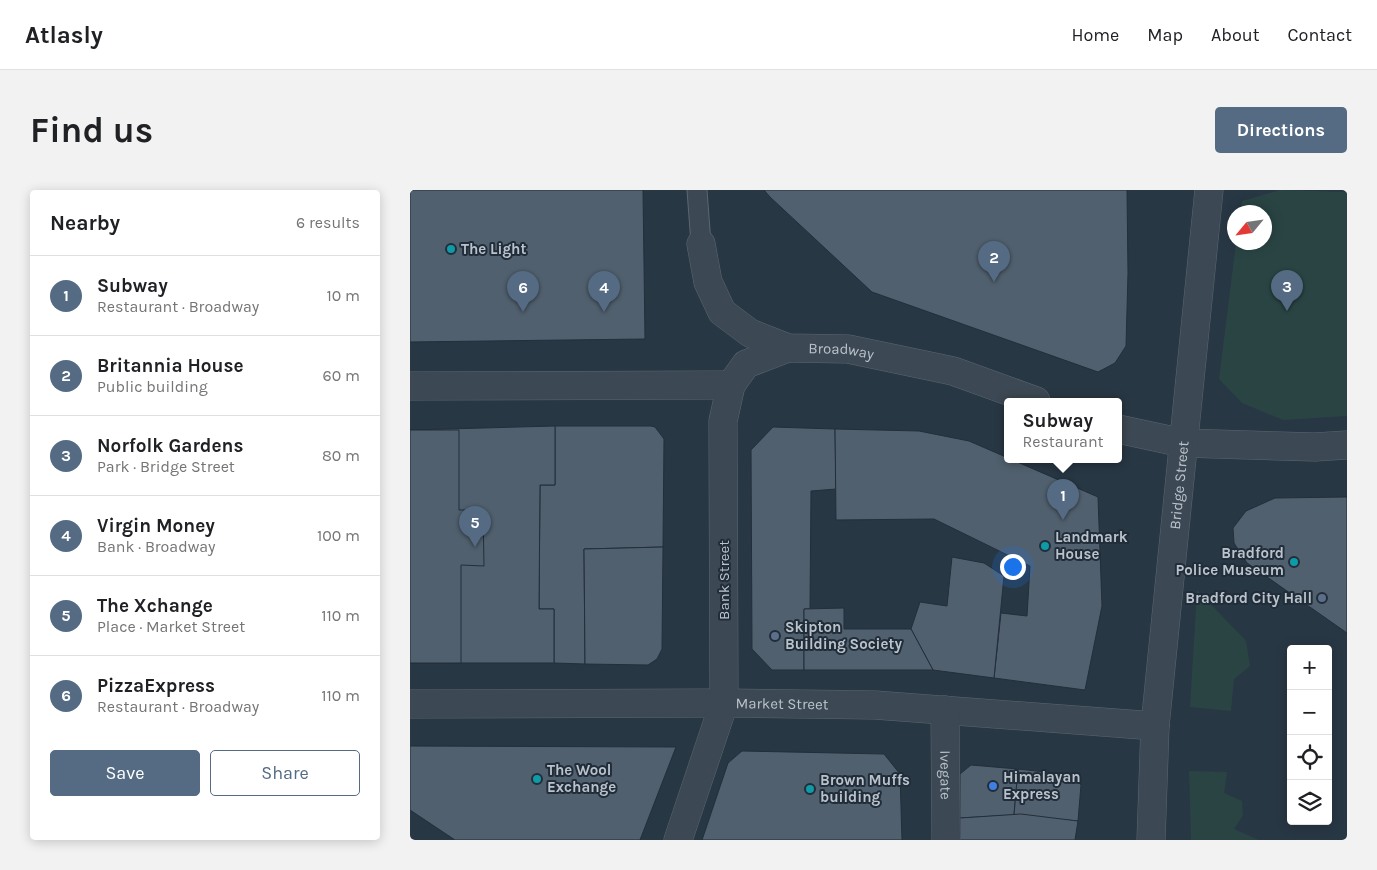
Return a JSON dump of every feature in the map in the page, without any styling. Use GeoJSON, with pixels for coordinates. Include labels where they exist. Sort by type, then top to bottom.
{"type":"FeatureCollection","features":[{"type":"Feature","properties":{"kind":"street","name":"Bridge Street"},"geometry":{"type":"LineString","coordinates":[[1151,840],[1155,726],[1182,443],[1209,190]]}},
{"type":"Feature","properties":{"kind":"street","name":"Broadway"},"geometry":{"type":"LineString","coordinates":[[701,244],[708,282],[722,312],[750,333],[788,348],[848,348],[953,371],[1028,398]]}},
{"type":"Feature","properties":{"kind":"street","name":"Bank Street"},"geometry":{"type":"LineString","coordinates":[[678,840],[724,703],[723,421],[731,384],[746,364],[788,348]]}},
{"type":"Feature","properties":{"kind":"street"},"geometry":{"type":"LineString","coordinates":[[410,386],[731,384]]}},
{"type":"Feature","properties":{"kind":"street"},"geometry":{"type":"LineString","coordinates":[[1122,430],[1182,443],[1315,447],[1347,445]]}},
{"type":"Feature","properties":{"kind":"street","name":"Market Street"},"geometry":{"type":"LineString","coordinates":[[410,704],[724,703],[875,705],[1155,726]]}},
{"type":"Feature","properties":{"kind":"street","name":"Ivegate"},"geometry":{"type":"LineString","coordinates":[[945,710],[946,840]]}},
{"type":"Feature","properties":{"kind":"lane"},"geometry":{"type":"LineString","coordinates":[[697,190],[701,244]]}},
{"type":"Feature","properties":{"kind":"green space"},"geometry":{"type":"Polygon","coordinates":[[[1280,190],[1347,192],[1347,416],[1283,420],[1242,403],[1219,379],[1235,250],[1272,250],[1272,205],[1241,205],[1242,201],[1280,190]]]}},
{"type":"Feature","properties":{"kind":"green space"},"geometry":{"type":"Polygon","coordinates":[[[1197,590],[1246,641],[1250,666],[1234,679],[1231,711],[1190,707],[1197,590]]]}},
{"type":"Feature","properties":{"kind":"green space"},"geometry":{"type":"Polygon","coordinates":[[[1189,771],[1227,772],[1224,793],[1242,801],[1243,815],[1234,829],[1259,840],[1191,840],[1189,771]]]}},
{"type":"Feature","properties":{"kind":"building"},"geometry":{"type":"Polygon","coordinates":[[[410,190],[643,190],[645,339],[410,342],[410,190]]]}},
{"type":"Feature","properties":{"kind":"building"},"geometry":{"type":"Polygon","coordinates":[[[764,190],[1127,190],[1128,273],[1126,346],[1115,363],[1098,372],[872,292],[764,190]]]}},
{"type":"Feature","properties":{"kind":"building"},"geometry":{"type":"Polygon","coordinates":[[[555,426],[651,426],[655,427],[664,439],[663,547],[584,549],[585,664],[554,663],[554,609],[539,609],[540,485],[555,485],[555,426]]]}},
{"type":"Feature","properties":{"kind":"building"},"geometry":{"type":"Polygon","coordinates":[[[555,426],[555,485],[540,485],[539,609],[554,609],[554,663],[410,663],[410,430],[555,426]]]}},
{"type":"Feature","properties":{"kind":"building"},"geometry":{"type":"Polygon","coordinates":[[[773,427],[835,429],[836,489],[811,491],[810,609],[804,609],[804,670],[772,670],[752,649],[751,450],[773,427]]]}},
{"type":"Feature","properties":{"kind":"building","name":"Landmark House"},"geometry":{"type":"Polygon","coordinates":[[[835,429],[919,431],[969,441],[1004,456],[1004,463],[1020,463],[1098,497],[1102,606],[1085,690],[994,678],[1001,613],[1027,616],[1030,566],[934,519],[836,520],[835,429]]]}},
{"type":"Feature","properties":{"kind":"building"},"geometry":{"type":"Polygon","coordinates":[[[410,430],[459,430],[459,510],[483,510],[484,566],[461,565],[461,663],[410,663],[410,430]]]}},
{"type":"Feature","properties":{"kind":"building","name":"Bradford City Hall"},"geometry":{"type":"Polygon","coordinates":[[[1347,497],[1347,633],[1247,563],[1234,543],[1233,528],[1246,511],[1275,498],[1347,497]]]}},
{"type":"Feature","properties":{"kind":"building"},"geometry":{"type":"Polygon","coordinates":[[[663,547],[662,649],[657,659],[648,665],[585,664],[584,549],[663,547]]]}},
{"type":"Feature","properties":{"kind":"building"},"geometry":{"type":"Polygon","coordinates":[[[952,557],[984,563],[1004,576],[994,678],[933,670],[911,629],[920,602],[947,606],[952,557]]]}},
{"type":"Feature","properties":{"kind":"building"},"geometry":{"type":"Polygon","coordinates":[[[844,608],[844,629],[911,629],[933,670],[804,670],[804,609],[844,608]]]}},
{"type":"Feature","properties":{"kind":"building","name":"The Wool Exchange"},"geometry":{"type":"Polygon","coordinates":[[[410,746],[676,747],[640,840],[455,840],[410,810],[410,746]]]}},
{"type":"Feature","properties":{"kind":"building","name":"Brown Muffs building"},"geometry":{"type":"Polygon","coordinates":[[[742,751],[884,754],[900,774],[902,840],[702,840],[728,763],[742,751]]]}},
{"type":"Feature","properties":{"kind":"building"},"geometry":{"type":"Polygon","coordinates":[[[971,765],[1018,769],[1014,815],[960,818],[960,774],[971,765]]]}},
{"type":"Feature","properties":{"kind":"building"},"geometry":{"type":"Polygon","coordinates":[[[1018,769],[1073,775],[1081,785],[1078,821],[1014,815],[1018,769]]]}},
{"type":"Feature","properties":{"kind":"building"},"geometry":{"type":"Polygon","coordinates":[[[1021,814],[1078,821],[1075,840],[960,840],[960,818],[1021,814]]]}},
{"type":"Feature","properties":{"kind":"place","name":"The Light"},"geometry":{"type":"Point","coordinates":[451,249]}},
{"type":"Feature","properties":{"kind":"place","name":"Britannia House"},"geometry":{"type":"Point","coordinates":[994,282]}},
{"type":"Feature","properties":{"kind":"place","name":"Norfolk Gardens"},"geometry":{"type":"Point","coordinates":[1287,311]}},
{"type":"Feature","properties":{"kind":"place","name":"PizzaExpress"},"geometry":{"type":"Point","coordinates":[523,312]}},
{"type":"Feature","properties":{"kind":"place","name":"Virgin Money"},"geometry":{"type":"Point","coordinates":[604,312]}},
{"type":"Feature","properties":{"kind":"place","name":"Subway"},"geometry":{"type":"Point","coordinates":[1063,520]}},
{"type":"Feature","properties":{"kind":"place","name":"Landmark House"},"geometry":{"type":"Point","coordinates":[1045,546]}},
{"type":"Feature","properties":{"kind":"place","name":"The Xchange"},"geometry":{"type":"Point","coordinates":[475,547]}},
{"type":"Feature","properties":{"kind":"place","name":"Bradford Police Museum"},"geometry":{"type":"Point","coordinates":[1294,562]}},
{"type":"Feature","properties":{"kind":"place","name":"Bradford City Hall"},"geometry":{"type":"Point","coordinates":[1322,598]}},
{"type":"Feature","properties":{"kind":"place","name":"Skipton Building Society"},"geometry":{"type":"Point","coordinates":[775,636]}},
{"type":"Feature","properties":{"kind":"place","name":"The Wool Exchange"},"geometry":{"type":"Point","coordinates":[537,779]}},
{"type":"Feature","properties":{"kind":"place","name":"Himalayan Express"},"geometry":{"type":"Point","coordinates":[993,786]}},
{"type":"Feature","properties":{"kind":"place","name":"Brown Muffs building"},"geometry":{"type":"Point","coordinates":[810,789]}}]}
